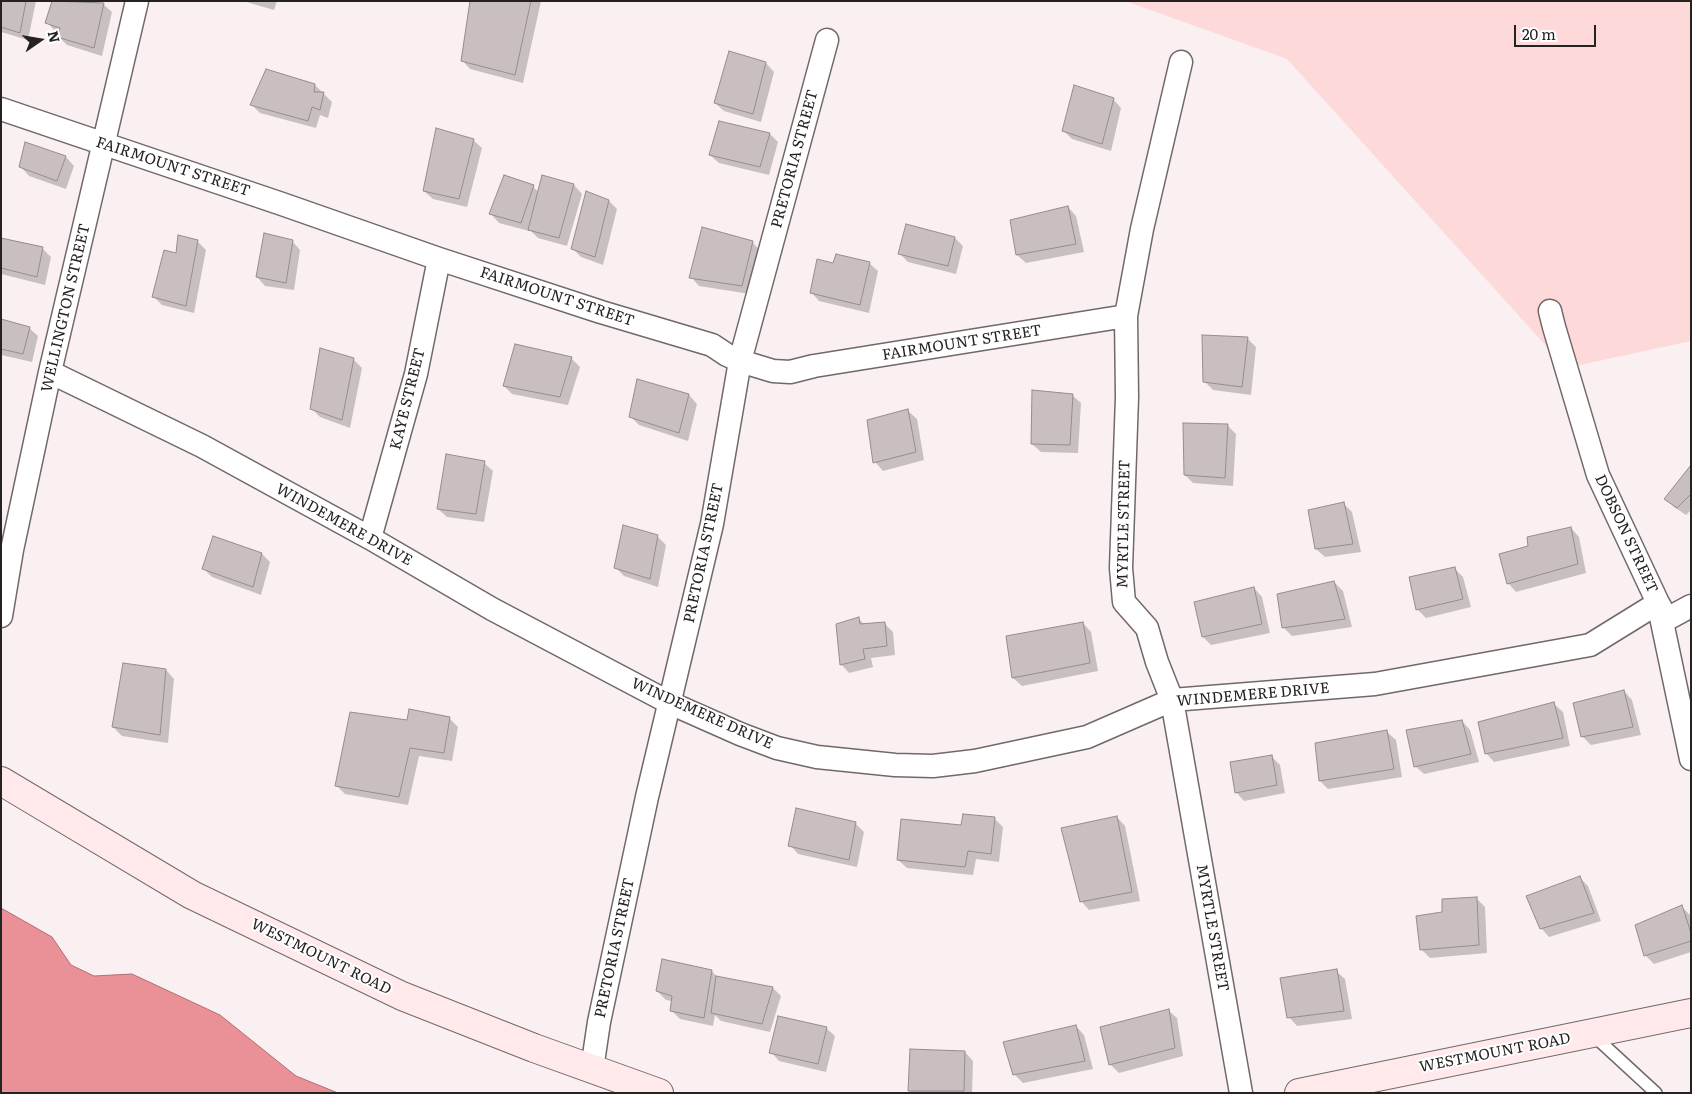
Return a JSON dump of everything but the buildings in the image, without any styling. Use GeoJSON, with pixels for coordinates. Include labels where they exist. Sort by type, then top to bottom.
{"type":"FeatureCollection","features":[{"type":"Feature","properties":{"kind":"main road","name":"WESTMOUNT ROAD"},"geometry":{"type":"LineString","coordinates":[[1,781],[192,895],[402,996],[534,1048],[660,1093]]}},
{"type":"Feature","properties":{"kind":"main road","name":"WESTMOUNT ROAD"},"geometry":{"type":"LineString","coordinates":[[1299,1093],[1691,1013]]}},
{"type":"Feature","properties":{"kind":"street","name":"WELLINGTON STREET"},"geometry":{"type":"LineString","coordinates":[[1,616],[12,550],[50,372],[137,1]]}},
{"type":"Feature","properties":{"kind":"street","name":"PRETORIA STREET"},"geometry":{"type":"LineString","coordinates":[[592,1069],[599,1022],[645,806],[712,524],[740,361],[828,40]]}},
{"type":"Feature","properties":{"kind":"street","name":"MYRTLE STREET"},"geometry":{"type":"LineString","coordinates":[[1181,62],[1142,229],[1126,316],[1127,397],[1121,568],[1124,602],[1147,628],[1157,662],[1172,700],[1241,1093]]}},
{"type":"Feature","properties":{"kind":"street","name":"FAIRMOUNT STREET"},"geometry":{"type":"LineString","coordinates":[[1,109],[439,259],[587,308],[712,346],[740,361],[773,371],[790,372],[814,366],[1126,316]]}},
{"type":"Feature","properties":{"kind":"street","name":"KAYE STREET"},"geometry":{"type":"LineString","coordinates":[[370,538],[416,374],[439,259]]}},
{"type":"Feature","properties":{"kind":"street","name":"DOBSON STREET"},"geometry":{"type":"LineString","coordinates":[[1550,311],[1598,475],[1658,604],[1691,759]]}},
{"type":"Feature","properties":{"kind":"street","name":"WINDEMERE DRIVE"},"geometry":{"type":"LineString","coordinates":[[50,372],[202,446],[370,538],[492,609],[670,703],[777,748],[817,757],[895,765],[933,766],[975,761],[1087,737],[1172,700],[1375,684],[1590,645],[1658,604]]}},
{"type":"Feature","properties":{"kind":"street"},"geometry":{"type":"LineString","coordinates":[[1658,604],[1666,619],[1691,606]]}},
{"type":"Feature","properties":{"kind":"lane"},"geometry":{"type":"LineString","coordinates":[[1591,1034],[1656,1093]]}},
{"type":"Feature","properties":{"kind":"shaded area"},"geometry":{"type":"Polygon","coordinates":[[[1125,1],[1691,1],[1691,341],[1566,368],[1287,59],[1125,1]]]}},
{"type":"Feature","properties":{"kind":"shaded area"},"geometry":{"type":"Polygon","coordinates":[[[1,908],[52,937],[71,965],[94,976],[132,974],[220,1015],[296,1076],[338,1093],[1,1093],[1,908]]]}}]}
